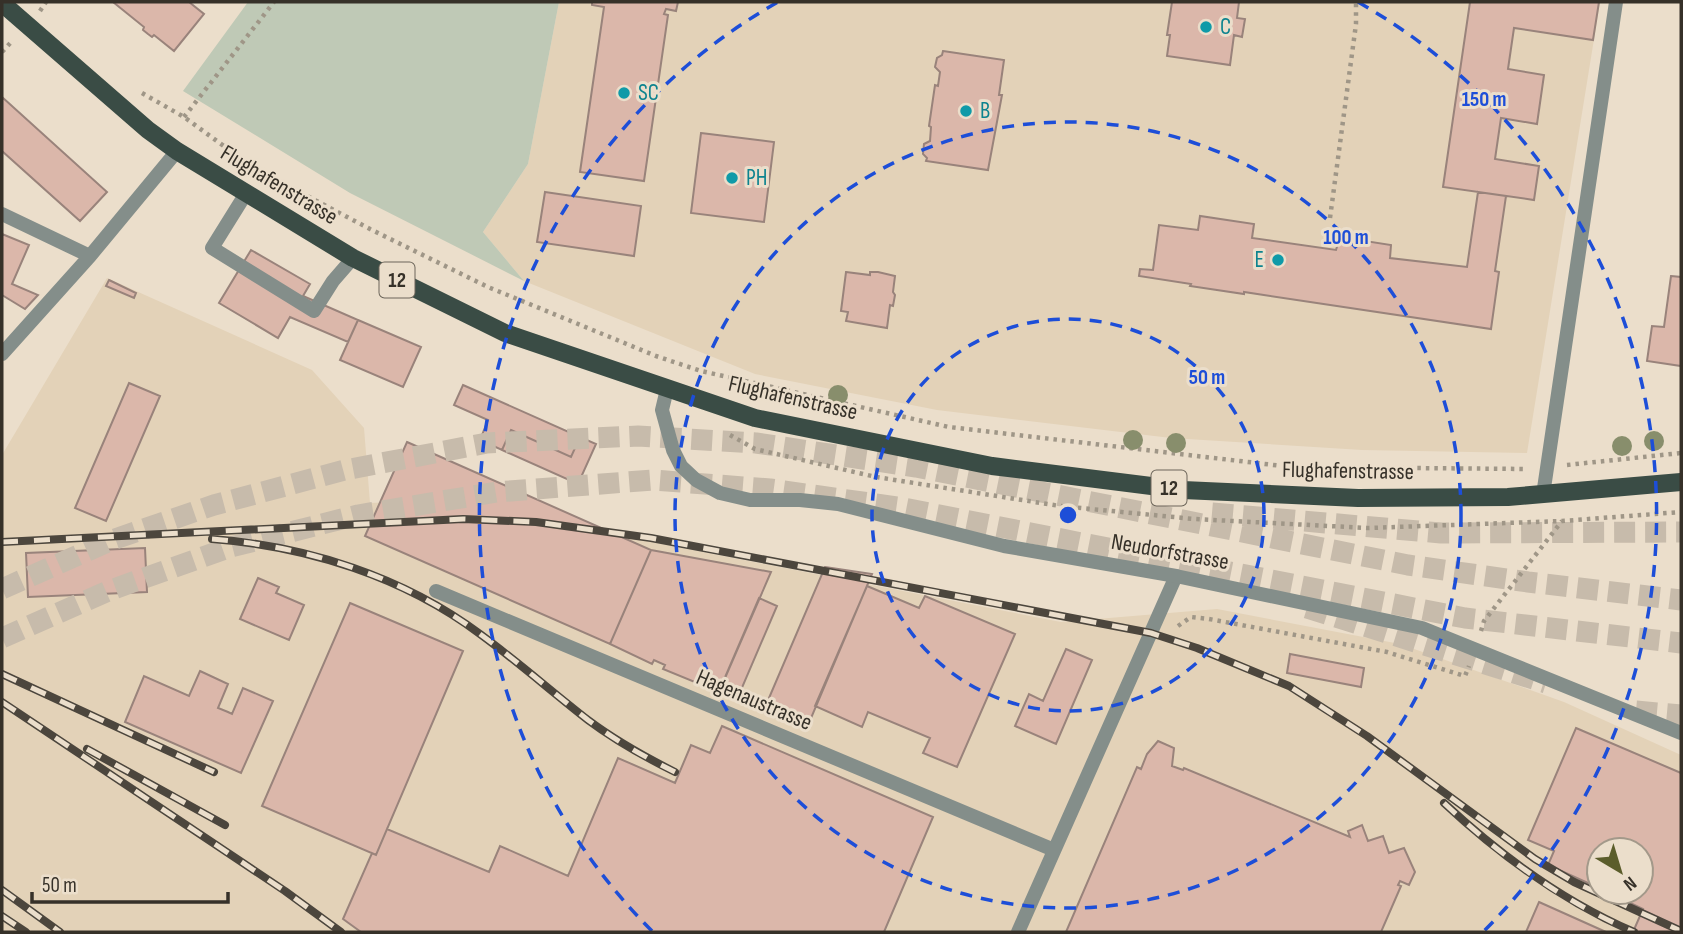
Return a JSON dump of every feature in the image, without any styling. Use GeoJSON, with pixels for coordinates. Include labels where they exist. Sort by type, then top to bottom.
{"type":"FeatureCollection","features":[{"type":"Feature","properties":{"kind":"main road","name":"Flughafenstrasse"},"geometry":{"type":"LineString","coordinates":[[2,3],[148,130],[245,195],[353,258],[505,333],[755,418],[992,466],[1183,490],[1359,498],[1508,497],[1681,482]]}},
{"type":"Feature","properties":{"kind":"street"},"geometry":{"type":"LineString","coordinates":[[1542,495],[1616,2]]}},
{"type":"Feature","properties":{"kind":"street"},"geometry":{"type":"LineString","coordinates":[[2,354],[90,256],[177,151]]}},
{"type":"Feature","properties":{"kind":"street"},"geometry":{"type":"LineString","coordinates":[[245,195],[212,248],[314,311],[333,281],[353,258]]}},
{"type":"Feature","properties":{"kind":"street"},"geometry":{"type":"LineString","coordinates":[[2,214],[90,256]]}},
{"type":"Feature","properties":{"kind":"street","name":"Neudorfstrasse"},"geometry":{"type":"LineString","coordinates":[[667,389],[662,410],[667,437],[681,466],[696,480],[720,493],[750,500],[800,500],[838,504],[1004,546],[1176,576],[1422,628],[1681,733]]}},
{"type":"Feature","properties":{"kind":"street"},"geometry":{"type":"LineString","coordinates":[[1018,932],[1176,576]]}},
{"type":"Feature","properties":{"kind":"street","name":"Hagenaustrasse"},"geometry":{"type":"LineString","coordinates":[[436,591],[1054,850]]}},
{"type":"Feature","properties":{"kind":"path"},"geometry":{"type":"LineString","coordinates":[[184,117],[274,2]]}},
{"type":"Feature","properties":{"kind":"path"},"geometry":{"type":"LineString","coordinates":[[1330,218],[1356,24],[1356,2]]}},
{"type":"Feature","properties":{"kind":"path"},"geometry":{"type":"LineString","coordinates":[[138,91],[184,117],[254,168],[464,276],[656,356],[701,371],[949,427],[1291,467],[1512,470],[1681,453]]}},
{"type":"Feature","properties":{"kind":"shaded area"},"geometry":{"type":"Polygon","coordinates":[[[559,2],[1600,2],[1527,453],[1362,450],[1171,438],[937,410],[755,374],[524,281],[483,232],[528,164],[559,2]]]}},
{"type":"Feature","properties":{"kind":"shaded area"},"geometry":{"type":"Polygon","coordinates":[[[107,278],[312,370],[364,428],[370,503],[437,500],[1061,622],[1217,609],[1400,644],[1564,702],[1681,755],[1681,932],[2,932],[2,455],[107,278]]]}},
{"type":"Feature","properties":{"kind":"green space"},"geometry":{"type":"Polygon","coordinates":[[[248,2],[559,2],[528,164],[483,232],[524,281],[350,193],[183,91],[248,2]]]}},
{"type":"Feature","properties":{"kind":"building"},"geometry":{"type":"Polygon","coordinates":[[[113,2],[189,2],[204,14],[174,51],[143,30],[144,27],[113,2]]]}},
{"type":"Feature","properties":{"kind":"building","name":"SC"},"geometry":{"type":"Polygon","coordinates":[[[592,2],[678,2],[676,11],[666,9],[664,14],[668,15],[644,181],[580,172],[604,7],[592,5],[592,2]]]}},
{"type":"Feature","properties":{"kind":"building","name":"C"},"geometry":{"type":"Polygon","coordinates":[[[1172,2],[1239,2],[1237,18],[1245,19],[1242,37],[1234,35],[1230,65],[1167,56],[1172,2]]]}},
{"type":"Feature","properties":{"kind":"building"},"geometry":{"type":"Polygon","coordinates":[[[1470,2],[1599,2],[1593,40],[1514,28],[1508,69],[1544,75],[1537,124],[1501,118],[1495,159],[1539,166],[1534,200],[1443,187],[1470,2]]]}},
{"type":"Feature","properties":{"kind":"building","name":"B"},"geometry":{"type":"Polygon","coordinates":[[[943,51],[1004,60],[999,95],[1002,95],[988,170],[926,161],[927,158],[923,154],[924,144],[930,141],[929,126],[935,85],[938,86],[940,72],[935,67],[937,58],[943,51]]]}},
{"type":"Feature","properties":{"kind":"building"},"geometry":{"type":"Polygon","coordinates":[[[2,97],[107,192],[80,221],[2,151],[2,97]]]}},
{"type":"Feature","properties":{"kind":"building","name":"PH"},"geometry":{"type":"Polygon","coordinates":[[[701,133],[774,142],[764,222],[691,213],[701,133]]]}},
{"type":"Feature","properties":{"kind":"building"},"geometry":{"type":"Polygon","coordinates":[[[545,192],[641,206],[634,256],[537,242],[545,192]]]}},
{"type":"Feature","properties":{"kind":"building","name":"E"},"geometry":{"type":"Polygon","coordinates":[[[1478,192],[1506,196],[1495,271],[1499,272],[1491,329],[1190,286],[1191,284],[1139,276],[1140,269],[1153,270],[1159,225],[1198,230],[1200,216],[1254,224],[1252,238],[1336,250],[1340,237],[1391,245],[1390,258],[1467,267],[1478,192]]]}},
{"type":"Feature","properties":{"kind":"building"},"geometry":{"type":"Polygon","coordinates":[[[2,234],[29,245],[12,284],[38,295],[25,309],[2,295],[2,234]]]}},
{"type":"Feature","properties":{"kind":"building"},"geometry":{"type":"Polygon","coordinates":[[[251,250],[310,284],[303,296],[358,320],[348,342],[290,317],[278,338],[219,303],[251,250]]]}},
{"type":"Feature","properties":{"kind":"building"},"geometry":{"type":"Polygon","coordinates":[[[846,272],[870,275],[870,272],[878,272],[895,276],[895,295],[893,306],[890,305],[887,328],[846,321],[848,312],[841,311],[846,272]]]}},
{"type":"Feature","properties":{"kind":"building"},"geometry":{"type":"Polygon","coordinates":[[[1671,276],[1681,277],[1681,366],[1647,361],[1652,326],[1664,327],[1671,276]]]}},
{"type":"Feature","properties":{"kind":"building"},"geometry":{"type":"Polygon","coordinates":[[[109,280],[136,293],[134,298],[106,286],[109,280]]]}},
{"type":"Feature","properties":{"kind":"building"},"geometry":{"type":"Polygon","coordinates":[[[358,320],[421,347],[403,387],[340,360],[358,320]]]}},
{"type":"Feature","properties":{"kind":"building"},"geometry":{"type":"Polygon","coordinates":[[[129,383],[160,396],[106,521],[75,508],[129,383]]]}},
{"type":"Feature","properties":{"kind":"building"},"geometry":{"type":"Polygon","coordinates":[[[463,385],[580,437],[571,457],[511,430],[502,450],[480,440],[488,420],[454,405],[463,385]]]}},
{"type":"Feature","properties":{"kind":"building"},"geometry":{"type":"Polygon","coordinates":[[[511,430],[571,457],[580,437],[596,444],[578,484],[502,450],[511,430]]]}},
{"type":"Feature","properties":{"kind":"building"},"geometry":{"type":"Polygon","coordinates":[[[407,442],[651,550],[610,644],[365,536],[407,442]]]}},
{"type":"Feature","properties":{"kind":"building"},"geometry":{"type":"Polygon","coordinates":[[[145,548],[147,592],[28,597],[26,553],[145,548]]]}},
{"type":"Feature","properties":{"kind":"building"},"geometry":{"type":"Polygon","coordinates":[[[651,550],[771,572],[719,692],[663,669],[665,665],[654,660],[652,664],[610,644],[651,550]]]}},
{"type":"Feature","properties":{"kind":"building"},"geometry":{"type":"Polygon","coordinates":[[[825,567],[872,574],[806,730],[763,712],[825,567]]]}},
{"type":"Feature","properties":{"kind":"building"},"geometry":{"type":"Polygon","coordinates":[[[258,578],[279,587],[276,593],[304,605],[289,640],[240,619],[258,578]]]}},
{"type":"Feature","properties":{"kind":"building"},"geometry":{"type":"Polygon","coordinates":[[[867,586],[919,608],[925,596],[1015,634],[957,767],[923,753],[930,738],[868,712],[862,727],[815,706],[867,586]]]}},
{"type":"Feature","properties":{"kind":"building"},"geometry":{"type":"Polygon","coordinates":[[[759,598],[777,606],[738,697],[720,689],[759,598]]]}},
{"type":"Feature","properties":{"kind":"building"},"geometry":{"type":"Polygon","coordinates":[[[350,603],[463,651],[376,855],[262,806],[350,603]]]}},
{"type":"Feature","properties":{"kind":"building"},"geometry":{"type":"Polygon","coordinates":[[[1066,649],[1092,660],[1056,744],[1015,726],[1029,694],[1043,701],[1066,649]]]}},
{"type":"Feature","properties":{"kind":"building"},"geometry":{"type":"Polygon","coordinates":[[[1290,654],[1364,668],[1361,687],[1287,673],[1290,654]]]}},
{"type":"Feature","properties":{"kind":"building"},"geometry":{"type":"Polygon","coordinates":[[[200,671],[228,684],[218,708],[232,714],[243,688],[273,701],[241,773],[125,722],[144,676],[189,696],[200,671]]]}},
{"type":"Feature","properties":{"kind":"building"},"geometry":{"type":"Polygon","coordinates":[[[722,726],[933,817],[884,932],[361,932],[343,919],[372,853],[376,855],[387,829],[489,872],[500,846],[568,876],[618,758],[675,783],[691,745],[710,753],[722,726]]]}},
{"type":"Feature","properties":{"kind":"building"},"geometry":{"type":"Polygon","coordinates":[[[1576,728],[1681,773],[1681,932],[1633,932],[1643,909],[1637,906],[1655,906],[1655,836],[1585,836],[1585,882],[1548,865],[1554,851],[1528,840],[1576,728]]]}},
{"type":"Feature","properties":{"kind":"building"},"geometry":{"type":"Polygon","coordinates":[[[1158,741],[1174,748],[1172,766],[1183,770],[1184,768],[1350,837],[1348,831],[1362,825],[1368,841],[1383,836],[1389,853],[1404,848],[1415,872],[1409,885],[1400,881],[1398,885],[1401,886],[1381,932],[1066,932],[1137,767],[1141,769],[1147,754],[1158,741]]]}},
{"type":"Feature","properties":{"kind":"building"},"geometry":{"type":"Polygon","coordinates":[[[1539,902],[1606,932],[1526,932],[1539,902]]]}},
{"type":"Feature","properties":{"kind":"tunnel"},"geometry":{"type":"LineString","coordinates":[[2,589],[112,540],[214,505],[345,470],[487,443],[638,436],[756,443],[916,467],[1408,565],[1681,600]]}},
{"type":"Feature","properties":{"kind":"tunnel"},"geometry":{"type":"LineString","coordinates":[[2,638],[108,591],[231,547],[358,515],[497,492],[653,480],[770,489],[898,507],[1465,618],[1681,643]]}},
{"type":"Feature","properties":{"kind":"tunnel"},"geometry":{"type":"LineString","coordinates":[[1212,513],[1441,533],[1681,532]]}},
{"type":"Feature","properties":{"kind":"tunnel"},"geometry":{"type":"LineString","coordinates":[[1307,608],[1546,683]]}},
{"type":"Feature","properties":{"kind":"tunnel"},"geometry":{"type":"LineString","coordinates":[[1636,711],[1681,715]]}},
{"type":"Feature","properties":{"kind":"railway"},"geometry":{"type":"LineString","coordinates":[[2,542],[463,519],[536,522],[651,538],[1151,633],[1197,648],[1289,686],[1367,736],[1535,859],[1574,882],[1681,931]]}},
{"type":"Feature","properties":{"kind":"railway"},"geometry":{"type":"LineString","coordinates":[[212,539],[319,557],[387,581],[419,596],[480,634],[599,728],[675,772]]}},
{"type":"Feature","properties":{"kind":"railway"},"geometry":{"type":"LineString","coordinates":[[2,674],[214,772]]}},
{"type":"Feature","properties":{"kind":"railway"},"geometry":{"type":"LineString","coordinates":[[2,702],[285,891],[341,932]]}},
{"type":"Feature","properties":{"kind":"railway"},"geometry":{"type":"LineString","coordinates":[[87,749],[225,825]]}},
{"type":"Feature","properties":{"kind":"railway"},"geometry":{"type":"LineString","coordinates":[[1444,803],[1533,876],[1582,906],[1634,932]]}},
{"type":"Feature","properties":{"kind":"railway"},"geometry":{"type":"LineString","coordinates":[[2,890],[60,932]]}},
{"type":"Feature","properties":{"kind":"railway"},"geometry":{"type":"LineString","coordinates":[[2,916],[26,932]]}},
{"type":"Feature","properties":{"kind":"place","name":"C"},"geometry":{"type":"Point","coordinates":[1206,27]}},
{"type":"Feature","properties":{"kind":"place","name":"SC"},"geometry":{"type":"Point","coordinates":[624,93]}},
{"type":"Feature","properties":{"kind":"place","name":"B"},"geometry":{"type":"Point","coordinates":[966,111]}},
{"type":"Feature","properties":{"kind":"place","name":"PH"},"geometry":{"type":"Point","coordinates":[732,178]}},
{"type":"Feature","properties":{"kind":"place","name":"E"},"geometry":{"type":"Point","coordinates":[1278,260]}}]}
